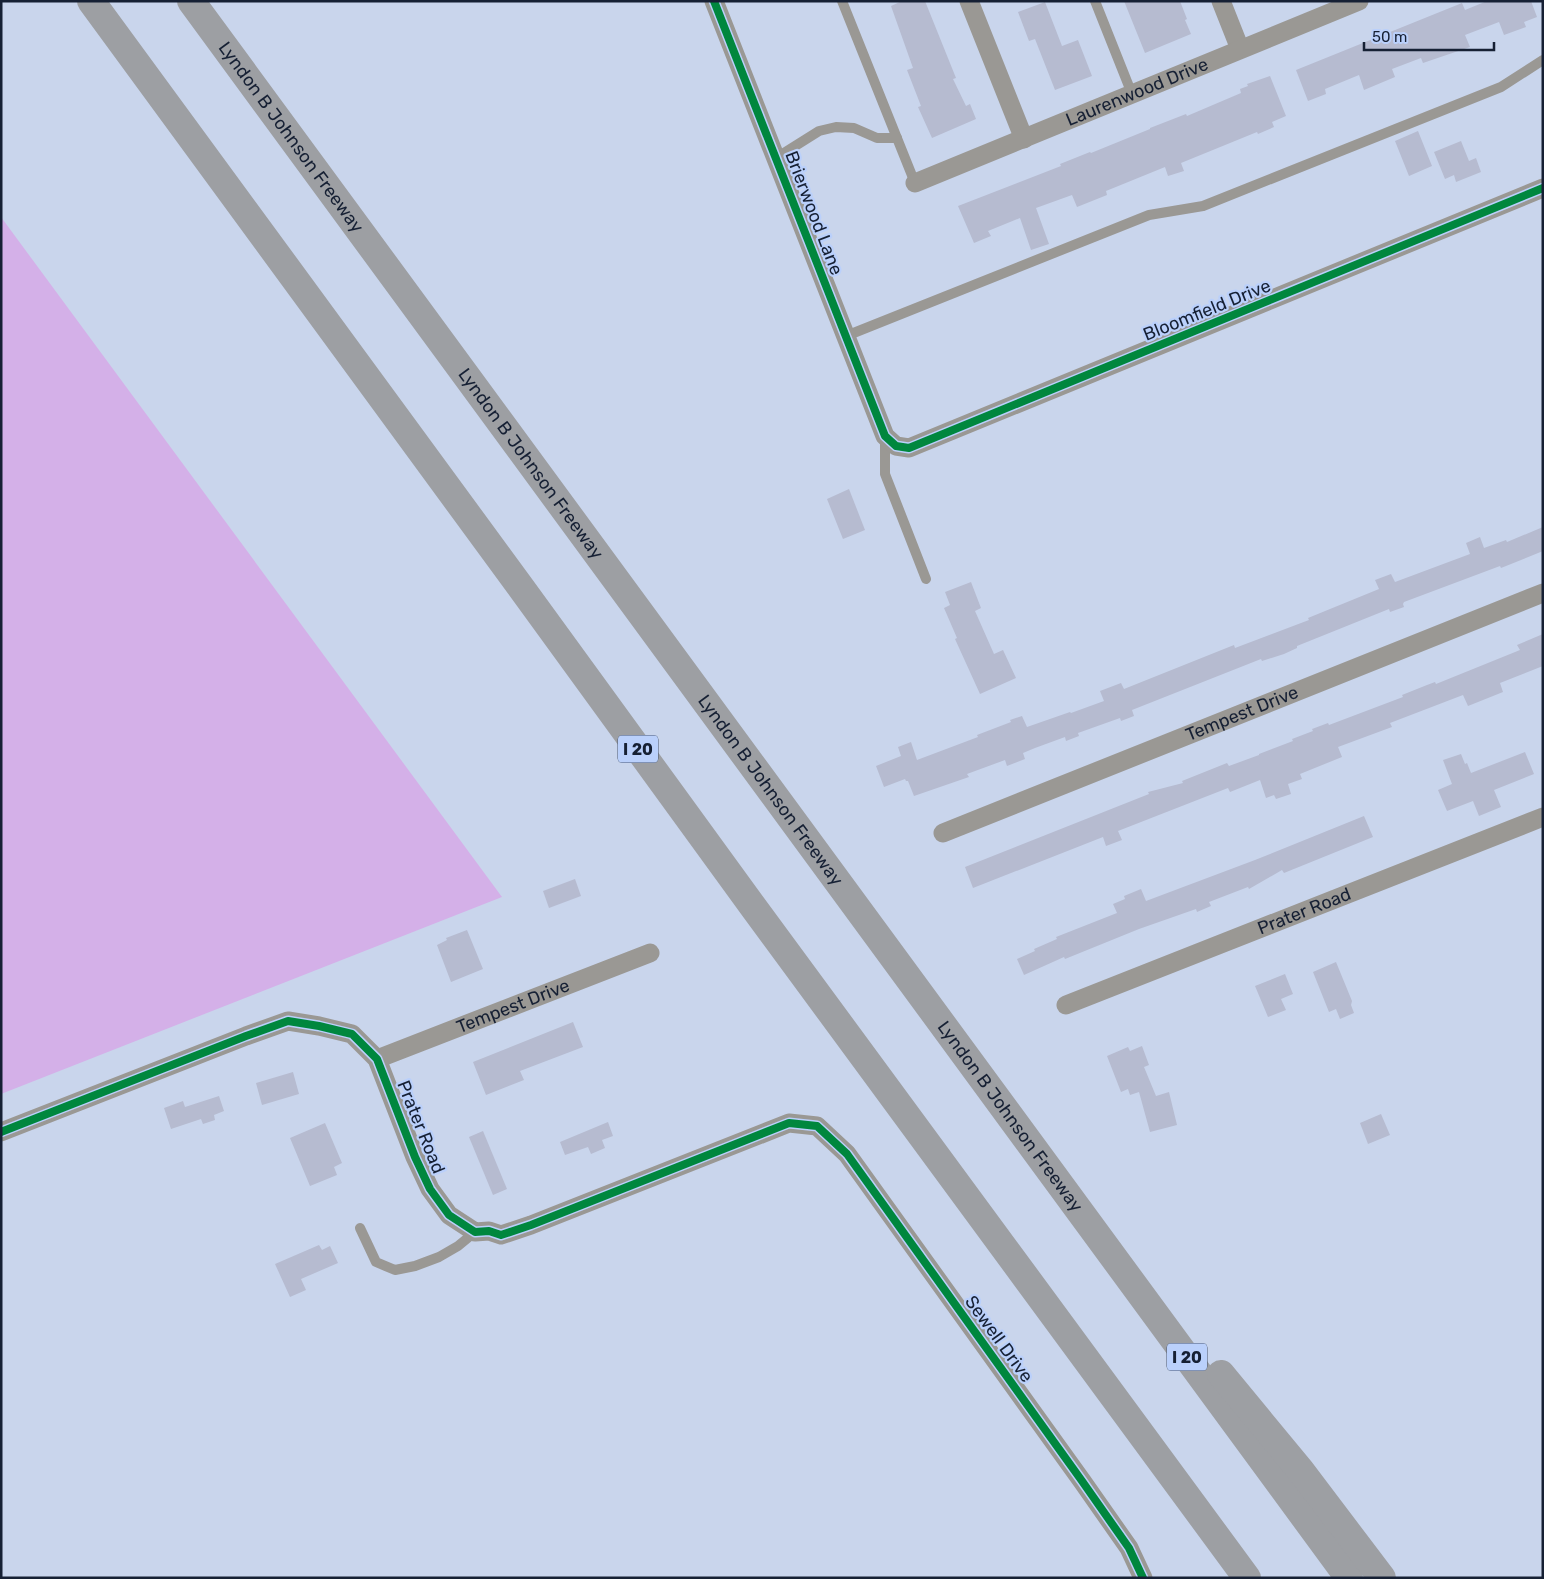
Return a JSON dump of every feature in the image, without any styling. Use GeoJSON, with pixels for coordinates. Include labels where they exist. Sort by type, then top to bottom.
{"type":"FeatureCollection","features":[{"type":"Feature","properties":{"kind":"highway"},"geometry":{"type":"LineString","coordinates":[[87,1],[99,12]]}},
{"type":"Feature","properties":{"kind":"highway","name":"Lyndon B Johnson Freeway"},"geometry":{"type":"LineString","coordinates":[[191,1],[1349,1578]]}},
{"type":"Feature","properties":{"kind":"highway","name":"I 20"},"geometry":{"type":"LineString","coordinates":[[99,12],[1247,1578]]}},
{"type":"Feature","properties":{"kind":"highway"},"geometry":{"type":"LineString","coordinates":[[1025,1136],[1301,1472],[1382,1578]]}},
{"type":"Feature","properties":{"kind":"highway"},"geometry":{"type":"LineString","coordinates":[[1172,1476],[1236,1578]]}},
{"type":"Feature","properties":{"kind":"street","name":"Brierwood Lane"},"geometry":{"type":"LineString","coordinates":[[714,1],[885,436]]}},
{"type":"Feature","properties":{"kind":"street"},"geometry":{"type":"LineString","coordinates":[[969,1],[1024,139]]}},
{"type":"Feature","properties":{"kind":"street"},"geometry":{"type":"LineString","coordinates":[[1221,1],[1240,49]]}},
{"type":"Feature","properties":{"kind":"street","name":"Laurenwood Drive"},"geometry":{"type":"LineString","coordinates":[[915,183],[1352,2]]}},
{"type":"Feature","properties":{"kind":"street","name":"Bloomfield Drive"},"geometry":{"type":"LineString","coordinates":[[885,436],[896,446],[909,448],[1543,188]]}},
{"type":"Feature","properties":{"kind":"street","name":"Tempest Drive"},"geometry":{"type":"LineString","coordinates":[[943,833],[1543,594]]}},
{"type":"Feature","properties":{"kind":"street","name":"Prater Road"},"geometry":{"type":"LineString","coordinates":[[1066,1006],[1543,817]]}},
{"type":"Feature","properties":{"kind":"street","name":"Tempest Drive"},"geometry":{"type":"LineString","coordinates":[[378,1060],[650,953]]}},
{"type":"Feature","properties":{"kind":"street","name":"Prater Road"},"geometry":{"type":"LineString","coordinates":[[1,1132],[246,1036],[288,1022],[320,1026],[352,1034],[378,1060],[415,1157],[430,1189],[449,1215],[474,1232],[488,1231],[501,1235],[530,1225],[789,1123],[817,1126]]}},
{"type":"Feature","properties":{"kind":"street","name":"Sewell Drive"},"geometry":{"type":"LineString","coordinates":[[817,1126],[847,1154],[1088,1488],[1129,1548],[1143,1578]]}},
{"type":"Feature","properties":{"kind":"lane"},"geometry":{"type":"LineString","coordinates":[[842,1],[915,183]]}},
{"type":"Feature","properties":{"kind":"lane"},"geometry":{"type":"LineString","coordinates":[[1094,1],[1132,94]]}},
{"type":"Feature","properties":{"kind":"lane"},"geometry":{"type":"LineString","coordinates":[[846,336],[1149,215],[1203,206],[1501,87],[1543,60]]}},
{"type":"Feature","properties":{"kind":"lane"},"geometry":{"type":"LineString","coordinates":[[776,158],[818,131],[836,127],[854,128],[877,138],[897,138]]}},
{"type":"Feature","properties":{"kind":"lane","name":"Brierwood Lane"},"geometry":{"type":"LineString","coordinates":[[885,436],[885,474],[926,579]]}},
{"type":"Feature","properties":{"kind":"lane"},"geometry":{"type":"LineString","coordinates":[[360,1228],[376,1262],[395,1270],[440,1258],[474,1232]]}},
{"type":"Feature","properties":{"kind":"shaded area"},"geometry":{"type":"Polygon","coordinates":[[[1,217],[502,897],[1,1094],[1,217]]]}},
{"type":"Feature","properties":{"kind":"building"},"geometry":{"type":"Polygon","coordinates":[[[902,1],[925,1],[956,78],[953,79],[966,106],[970,104],[976,119],[932,138],[918,107],[921,106],[907,70],[913,68],[891,6],[902,1]]]}},
{"type":"Feature","properties":{"kind":"building"},"geometry":{"type":"Polygon","coordinates":[[[1124,1],[1180,1],[1191,34],[1145,53],[1124,1]]]}},
{"type":"Feature","properties":{"kind":"building"},"geometry":{"type":"Polygon","coordinates":[[[1487,1],[1531,1],[1537,17],[1524,22],[1526,27],[1504,35],[1499,22],[1465,35],[1470,47],[1423,63],[1421,58],[1392,69],[1395,77],[1364,90],[1359,75],[1325,89],[1326,94],[1308,101],[1296,70],[1462,3],[1465,10],[1487,1]]]}},
{"type":"Feature","properties":{"kind":"building"},"geometry":{"type":"Polygon","coordinates":[[[1045,2],[1062,46],[1078,40],[1092,76],[1055,90],[1035,39],[1029,41],[1018,12],[1045,2]]]}},
{"type":"Feature","properties":{"kind":"building"},"geometry":{"type":"Polygon","coordinates":[[[1270,76],[1286,116],[1272,122],[1274,127],[1181,163],[1184,171],[1168,176],[1165,167],[1106,191],[1107,195],[1077,207],[1072,195],[1036,208],[1049,244],[1031,250],[1020,218],[988,231],[991,236],[974,243],[958,206],[1061,166],[1060,164],[1150,128],[1186,114],[1187,116],[1241,93],[1240,89],[1248,86],[1247,84],[1270,76]]]}},
{"type":"Feature","properties":{"kind":"building"},"geometry":{"type":"Polygon","coordinates":[[[1418,131],[1432,166],[1409,176],[1395,141],[1418,131]]]}},
{"type":"Feature","properties":{"kind":"building"},"geometry":{"type":"Polygon","coordinates":[[[1461,141],[1469,161],[1476,158],[1481,172],[1456,182],[1454,175],[1445,179],[1434,152],[1461,141]]]}},
{"type":"Feature","properties":{"kind":"building"},"geometry":{"type":"Polygon","coordinates":[[[849,489],[865,530],[843,539],[827,499],[849,489]]]}},
{"type":"Feature","properties":{"kind":"building"},"geometry":{"type":"Polygon","coordinates":[[[1543,527],[1543,551],[1404,602],[1404,607],[1390,612],[1389,609],[1297,646],[1297,648],[1284,654],[1262,661],[1261,659],[1132,710],[1134,716],[1121,721],[1120,718],[1078,733],[1079,736],[1066,741],[1065,737],[1035,748],[1023,753],[1025,759],[1007,766],[1005,760],[967,774],[969,777],[914,796],[908,781],[905,779],[884,787],[876,766],[901,756],[898,747],[911,742],[917,760],[978,737],[977,735],[1022,716],[1027,727],[1071,713],[1104,701],[1100,691],[1121,683],[1124,689],[1234,645],[1235,648],[1309,620],[1308,618],[1379,589],[1375,580],[1391,574],[1395,582],[1470,554],[1466,543],[1480,537],[1484,548],[1506,540],[1507,542],[1543,527]]]}},
{"type":"Feature","properties":{"kind":"building"},"geometry":{"type":"Polygon","coordinates":[[[971,582],[981,608],[975,611],[994,654],[1003,650],[1016,678],[980,694],[955,639],[957,638],[944,608],[950,605],[945,592],[971,582]]]}},
{"type":"Feature","properties":{"kind":"building"},"geometry":{"type":"Polygon","coordinates":[[[1543,634],[1543,666],[1500,683],[1503,692],[1468,706],[1463,695],[1390,723],[1392,727],[1338,747],[1342,757],[1300,774],[1302,779],[1288,784],[1291,794],[1276,799],[1274,795],[1266,798],[1260,780],[1230,792],[1228,788],[1118,831],[1122,840],[1106,846],[1103,837],[973,888],[965,867],[1149,794],[1148,792],[1183,783],[1182,781],[1227,763],[1229,766],[1259,755],[1293,741],[1292,739],[1313,731],[1312,729],[1328,723],[1329,725],[1403,697],[1402,695],[1435,682],[1436,684],[1520,650],[1517,645],[1543,634]]]}},
{"type":"Feature","properties":{"kind":"building"},"geometry":{"type":"Polygon","coordinates":[[[1525,752],[1534,774],[1494,790],[1501,807],[1479,816],[1473,801],[1447,811],[1438,790],[1452,784],[1443,760],[1461,754],[1471,773],[1525,752]]]}},
{"type":"Feature","properties":{"kind":"building"},"geometry":{"type":"Polygon","coordinates":[[[1364,816],[1373,837],[1284,873],[1282,870],[1249,889],[1248,887],[1209,902],[1211,906],[1197,912],[1196,909],[1139,929],[1065,959],[1064,957],[1024,975],[1017,959],[1057,939],[1056,937],[1117,913],[1113,904],[1125,899],[1124,896],[1141,889],[1146,901],[1364,816]]]}},
{"type":"Feature","properties":{"kind":"building"},"geometry":{"type":"Polygon","coordinates":[[[575,879],[581,896],[549,908],[543,891],[575,879]]]}},
{"type":"Feature","properties":{"kind":"building"},"geometry":{"type":"Polygon","coordinates":[[[467,930],[483,969],[451,982],[437,945],[447,940],[446,938],[467,930]]]}},
{"type":"Feature","properties":{"kind":"building"},"geometry":{"type":"Polygon","coordinates":[[[1336,962],[1352,1001],[1351,1005],[1354,1013],[1340,1019],[1336,1009],[1329,1012],[1313,972],[1336,962]]]}},
{"type":"Feature","properties":{"kind":"building"},"geometry":{"type":"Polygon","coordinates":[[[1285,974],[1293,994],[1281,999],[1286,1010],[1268,1017],[1255,986],[1285,974]]]}},
{"type":"Feature","properties":{"kind":"building"},"geometry":{"type":"Polygon","coordinates":[[[573,1022],[583,1047],[520,1071],[524,1080],[486,1095],[473,1062],[573,1022]]]}},
{"type":"Feature","properties":{"kind":"building"},"geometry":{"type":"Polygon","coordinates":[[[1142,1046],[1149,1065],[1144,1067],[1156,1096],[1169,1092],[1177,1125],[1150,1132],[1139,1092],[1130,1095],[1128,1089],[1121,1092],[1107,1056],[1128,1047],[1130,1051],[1142,1046]]]}},
{"type":"Feature","properties":{"kind":"building"},"geometry":{"type":"Polygon","coordinates":[[[293,1072],[299,1094],[262,1105],[256,1083],[293,1072]]]}},
{"type":"Feature","properties":{"kind":"building"},"geometry":{"type":"Polygon","coordinates":[[[219,1096],[224,1111],[214,1115],[215,1120],[203,1124],[201,1119],[171,1129],[164,1108],[183,1101],[185,1107],[219,1096]]]}},
{"type":"Feature","properties":{"kind":"building"},"geometry":{"type":"Polygon","coordinates":[[[1381,1114],[1390,1135],[1368,1144],[1360,1123],[1381,1114]]]}},
{"type":"Feature","properties":{"kind":"building"},"geometry":{"type":"Polygon","coordinates":[[[608,1122],[613,1136],[602,1140],[605,1148],[591,1154],[588,1147],[565,1155],[560,1142],[608,1122]]]}},
{"type":"Feature","properties":{"kind":"building"},"geometry":{"type":"Polygon","coordinates":[[[325,1123],[342,1163],[334,1167],[337,1175],[310,1186],[290,1138],[325,1123]]]}},
{"type":"Feature","properties":{"kind":"building"},"geometry":{"type":"Polygon","coordinates":[[[483,1131],[507,1189],[493,1195],[469,1137],[483,1131]]]}},
{"type":"Feature","properties":{"kind":"building"},"geometry":{"type":"Polygon","coordinates":[[[319,1245],[322,1250],[330,1246],[338,1263],[301,1279],[306,1290],[290,1297],[275,1264],[319,1245]]]}},
{"type":"Feature","properties":{"kind":"cycle path"},"geometry":{"type":"LineString","coordinates":[[714,1],[885,436],[896,446],[909,448],[1543,188]]}},
{"type":"Feature","properties":{"kind":"cycle path"},"geometry":{"type":"LineString","coordinates":[[1,1132],[288,1021],[352,1034],[377,1059],[415,1157],[430,1189],[449,1215],[475,1232],[489,1231],[501,1235],[531,1225],[789,1123],[817,1126],[847,1154],[1129,1548],[1143,1578]]}}]}
